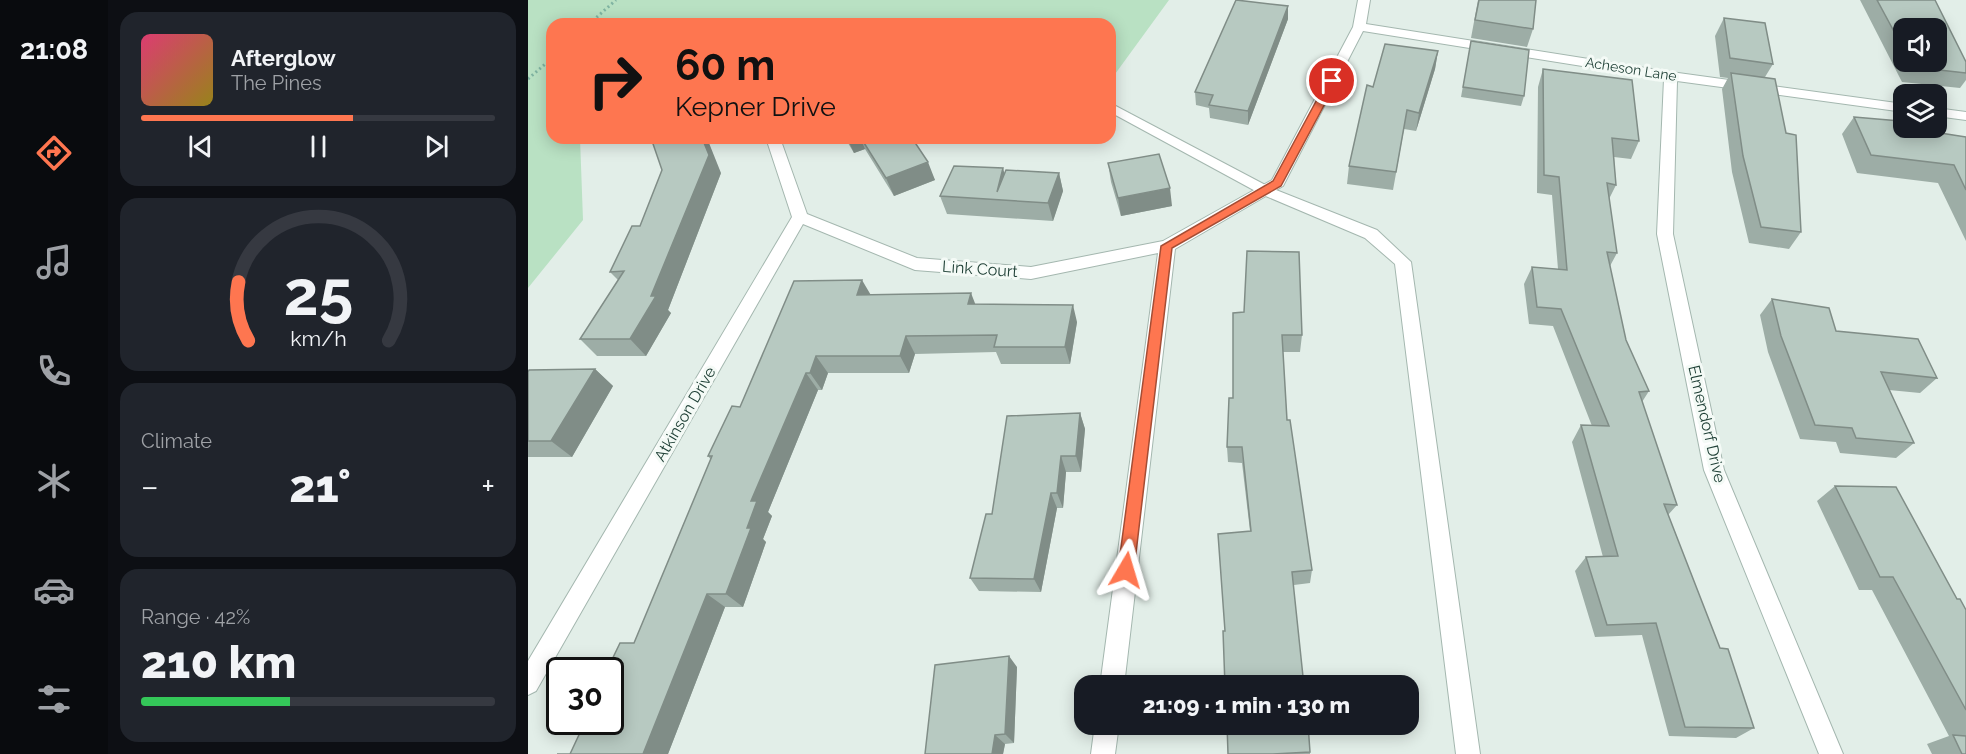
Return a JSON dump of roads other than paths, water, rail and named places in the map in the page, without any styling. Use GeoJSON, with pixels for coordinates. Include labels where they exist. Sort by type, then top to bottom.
{"type":"FeatureCollection","features":[{"type":"Feature","properties":{"kind":"street","name":"Link Court"},"geometry":{"type":"LineString","coordinates":[[800,217],[915,264],[1031,273],[1167,246],[1278,183],[1359,27],[1364,0]]}},
{"type":"Feature","properties":{"kind":"street","name":"Acheson Lane"},"geometry":{"type":"LineString","coordinates":[[1359,27],[1671,76],[1893,106]]}},
{"type":"Feature","properties":{"kind":"street","name":"Elmendorf Drive"},"geometry":{"type":"LineString","coordinates":[[1671,76],[1665,234],[1714,470],[1831,754]]}},
{"type":"Feature","properties":{"kind":"street"},"geometry":{"type":"LineString","coordinates":[[1116,110],[1266,191],[1371,234],[1403,262],[1468,754]]}},
{"type":"Feature","properties":{"kind":"street"},"geometry":{"type":"LineString","coordinates":[[1947,113],[1966,116]]}},
{"type":"Feature","properties":{"kind":"street"},"geometry":{"type":"LineString","coordinates":[[775,144],[800,217]]}},
{"type":"Feature","properties":{"kind":"street","name":"Atkinson Drive"},"geometry":{"type":"LineString","coordinates":[[528,683],[800,217]]}},
{"type":"Feature","properties":{"kind":"street"},"geometry":{"type":"LineString","coordinates":[[1113,675],[1167,246]]}},
{"type":"Feature","properties":{"kind":"street"},"geometry":{"type":"LineString","coordinates":[[1103,754],[1106,735]]}}]}
